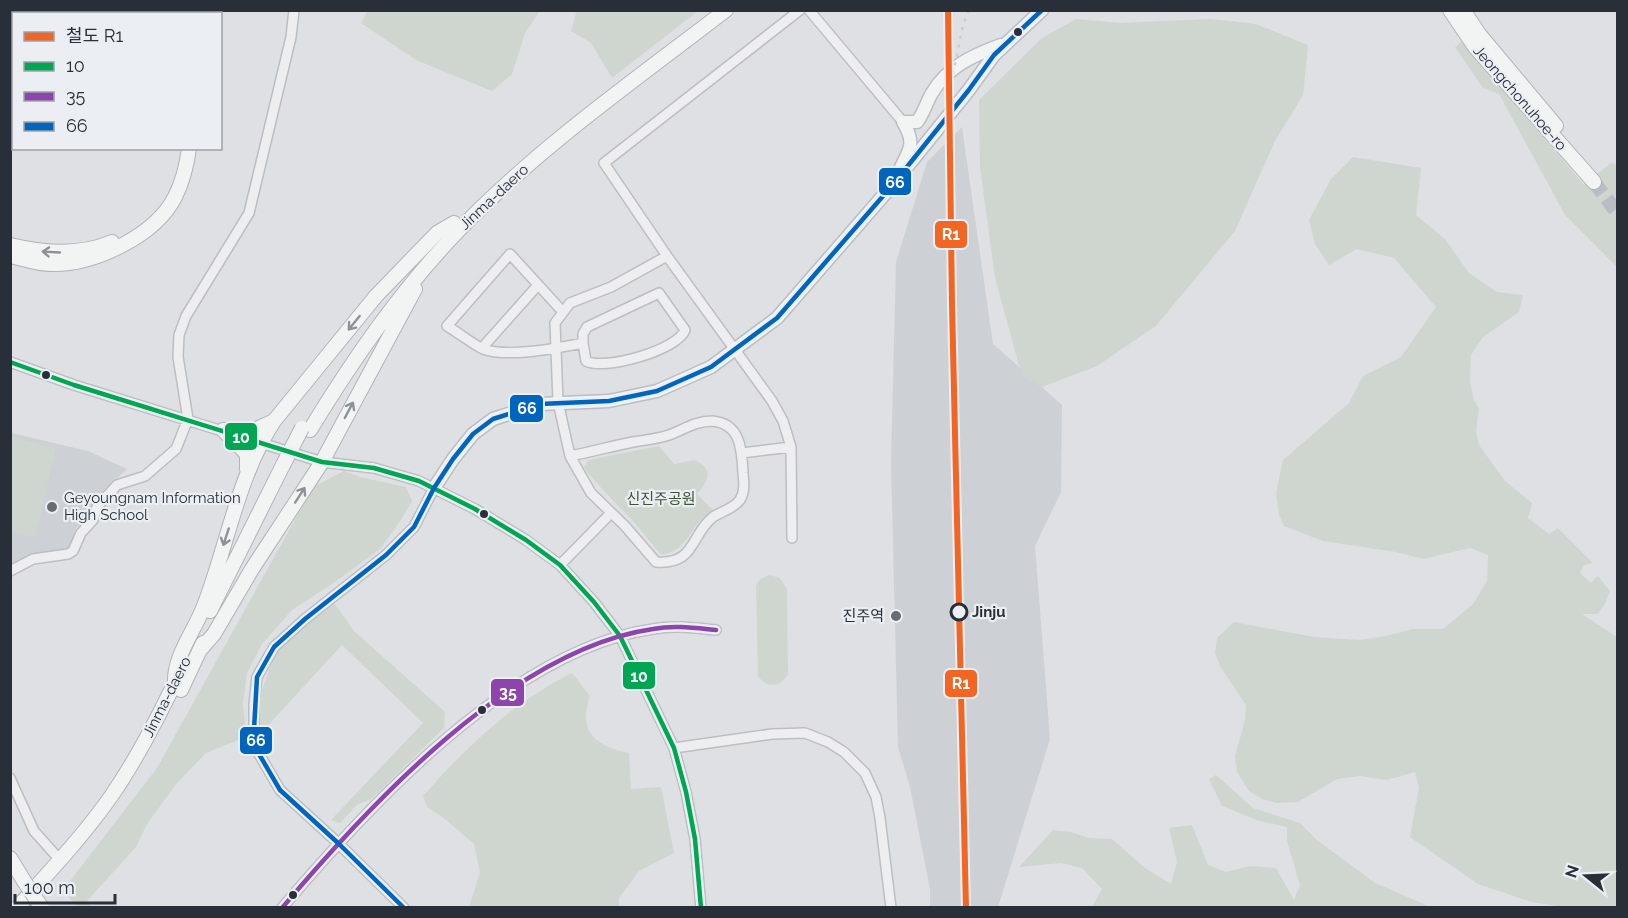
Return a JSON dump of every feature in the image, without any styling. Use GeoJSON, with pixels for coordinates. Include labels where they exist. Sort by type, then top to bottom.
{"type":"FeatureCollection","features":[{"type":"Feature","properties":{"kind":"highway","name":"Jinma-daero"},"geometry":{"type":"LineString","coordinates":[[306,429],[351,348],[383,304],[454,224],[502,176],[542,142],[712,10]]}},
{"type":"Feature","properties":{"kind":"highway","name":"Jinma-daero"},"geometry":{"type":"LineString","coordinates":[[306,429],[390,309],[433,257],[485,204],[547,148],[726,10]]}},
{"type":"Feature","properties":{"kind":"highway","name":"Jeongchonuhoe-ro"},"geometry":{"type":"LineString","coordinates":[[1450,10],[1475,47],[1596,179],[1479,34],[1463,10]]}},
{"type":"Feature","properties":{"kind":"highway"},"geometry":{"type":"LineString","coordinates":[[10,245],[36,251],[67,252],[93,248],[126,235],[144,222],[165,196],[173,182],[181,150]]}},
{"type":"Feature","properties":{"kind":"highway"},"geometry":{"type":"LineString","coordinates":[[10,256],[51,264],[82,261],[111,252],[135,238],[168,208],[175,197],[186,167],[189,150]]}},
{"type":"Feature","properties":{"kind":"highway"},"geometry":{"type":"LineString","coordinates":[[200,650],[214,634],[252,569],[322,462],[415,290],[480,217],[485,204]]}},
{"type":"Feature","properties":{"kind":"highway"},"geometry":{"type":"LineString","coordinates":[[175,682],[174,670],[204,607],[247,472],[260,442],[274,421],[376,296],[436,233],[454,224]]}},
{"type":"Feature","properties":{"kind":"highway"},"geometry":{"type":"LineString","coordinates":[[222,430],[252,431],[274,421]]}},
{"type":"Feature","properties":{"kind":"highway"},"geometry":{"type":"LineString","coordinates":[[287,466],[306,429]]}},
{"type":"Feature","properties":{"kind":"highway"},"geometry":{"type":"LineString","coordinates":[[222,430],[247,454],[247,472]]}},
{"type":"Feature","properties":{"kind":"highway","name":"Jinma-daero"},"geometry":{"type":"LineString","coordinates":[[29,908],[118,801],[158,735],[287,466]]}},
{"type":"Feature","properties":{"kind":"highway","name":"Jinma-daero"},"geometry":{"type":"LineString","coordinates":[[17,908],[91,823],[127,772],[151,731],[287,466]]}},
{"type":"Feature","properties":{"kind":"highway"},"geometry":{"type":"LineString","coordinates":[[10,858],[42,908]]}},
{"type":"Feature","properties":{"kind":"main road"},"geometry":{"type":"LineString","coordinates":[[434,488],[473,434],[493,419],[529,406],[558,402],[609,401],[657,391],[711,367],[777,318],[890,188],[968,91],[994,54],[1042,10]]}},
{"type":"Feature","properties":{"kind":"main road"},"geometry":{"type":"LineString","coordinates":[[890,188],[933,92],[951,69],[970,57],[1005,44]]}},
{"type":"Feature","properties":{"kind":"main road"},"geometry":{"type":"LineString","coordinates":[[903,122],[917,122],[922,115]]}},
{"type":"Feature","properties":{"kind":"main road"},"geometry":{"type":"LineString","coordinates":[[903,122],[912,143]]}},
{"type":"Feature","properties":{"kind":"street"},"geometry":{"type":"LineString","coordinates":[[10,571],[33,559],[68,554],[93,519],[97,507],[117,485],[145,476],[177,449],[188,419],[178,357],[180,335],[186,316],[249,213],[291,38],[294,10]]}},
{"type":"Feature","properties":{"kind":"street"},"geometry":{"type":"LineString","coordinates":[[792,538],[791,447],[783,421],[736,349],[667,256],[604,163],[800,10]]}},
{"type":"Feature","properties":{"kind":"street"},"geometry":{"type":"LineString","coordinates":[[809,10],[903,122]]}},
{"type":"Feature","properties":{"kind":"street"},"geometry":{"type":"LineString","coordinates":[[563,312],[510,254],[447,326],[482,348],[499,353],[583,343]]}},
{"type":"Feature","properties":{"kind":"street"},"geometry":{"type":"LineString","coordinates":[[570,456],[669,435],[693,424],[708,421],[730,427],[737,435],[742,453],[744,490],[740,501],[713,518],[690,550],[681,557],[656,562],[625,526],[591,493],[570,456],[558,402],[555,323],[570,303],[611,287],[667,256]]}},
{"type":"Feature","properties":{"kind":"street"},"geometry":{"type":"LineString","coordinates":[[482,348],[538,285]]}},
{"type":"Feature","properties":{"kind":"street"},"geometry":{"type":"LineString","coordinates":[[659,293],[685,330],[682,337],[671,344],[627,360],[591,364],[586,361],[583,343],[583,333],[587,327],[659,293]]}},
{"type":"Feature","properties":{"kind":"street"},"geometry":{"type":"LineString","coordinates":[[10,362],[74,385],[322,462],[386,470],[434,488],[475,509],[526,540],[560,565],[620,636],[674,748],[695,839],[702,908]]}},
{"type":"Feature","properties":{"kind":"street"},"geometry":{"type":"LineString","coordinates":[[742,453],[791,447]]}},
{"type":"Feature","properties":{"kind":"street"},"geometry":{"type":"LineString","coordinates":[[404,908],[280,790],[259,754],[254,729],[257,677],[274,647],[305,619],[386,555],[414,527],[434,488]]}},
{"type":"Feature","properties":{"kind":"street"},"geometry":{"type":"LineString","coordinates":[[560,565],[611,513]]}},
{"type":"Feature","properties":{"kind":"street"},"geometry":{"type":"LineString","coordinates":[[282,908],[338,843],[431,753],[501,696],[545,668],[620,636],[638,631],[672,627],[717,630]]}},
{"type":"Feature","properties":{"kind":"street"},"geometry":{"type":"LineString","coordinates":[[674,748],[772,734],[805,734],[828,742],[844,752],[865,773],[876,797],[891,908]]}},
{"type":"Feature","properties":{"kind":"street"},"geometry":{"type":"LineString","coordinates":[[10,778],[34,831],[60,860]]}},
{"type":"Feature","properties":{"kind":"shaded area"},"geometry":{"type":"Polygon","coordinates":[[[962,127],[993,344],[1062,405],[1061,492],[1035,546],[1050,739],[998,907],[930,907],[930,889],[910,787],[898,747],[891,462],[896,262],[927,162],[962,127]]]}},
{"type":"Feature","properties":{"kind":"shaded area","name":"Geyoungnam Information High School"},"geometry":{"type":"Polygon","coordinates":[[[11,433],[88,451],[127,469],[95,499],[92,516],[76,528],[73,544],[62,553],[11,570],[11,433]]]}},
{"type":"Feature","properties":{"kind":"green space"},"geometry":{"type":"Polygon","coordinates":[[[368,10],[540,11],[525,33],[512,74],[492,91],[416,60],[361,23],[368,10]]]}},
{"type":"Feature","properties":{"kind":"green space"},"geometry":{"type":"Polygon","coordinates":[[[577,10],[698,11],[612,78],[591,43],[571,31],[577,10]]]}},
{"type":"Feature","properties":{"kind":"green space"},"geometry":{"type":"Polygon","coordinates":[[[1076,19],[1120,23],[1210,19],[1256,24],[1308,45],[1303,95],[1275,141],[1235,231],[1156,326],[1097,366],[1042,387],[1022,376],[995,278],[980,167],[979,100],[1042,38],[1076,19]]]}},
{"type":"Feature","properties":{"kind":"green space"},"geometry":{"type":"Polygon","coordinates":[[[1462,41],[1584,185],[1612,162],[1617,166],[1617,267],[1565,215],[1499,94],[1483,88],[1455,47],[1462,41]]]}},
{"type":"Feature","properties":{"kind":"green space"},"geometry":{"type":"Polygon","coordinates":[[[1353,157],[1421,168],[1416,215],[1445,239],[1469,273],[1497,292],[1523,295],[1519,312],[1483,337],[1471,355],[1470,382],[1474,400],[1479,409],[1476,431],[1479,445],[1505,481],[1532,503],[1528,518],[1549,534],[1558,528],[1593,563],[1584,565],[1580,573],[1591,583],[1598,576],[1610,591],[1598,614],[1582,614],[1617,637],[1617,907],[1564,907],[1531,902],[1478,884],[1410,837],[1419,788],[1415,772],[1387,780],[1360,776],[1337,779],[1298,802],[1276,803],[1262,799],[1249,791],[1237,772],[1235,756],[1245,720],[1246,705],[1220,666],[1215,653],[1217,638],[1234,622],[1314,637],[1359,640],[1412,629],[1443,629],[1473,604],[1487,581],[1488,555],[1470,548],[1423,559],[1396,552],[1323,541],[1284,526],[1279,515],[1276,493],[1283,460],[1349,403],[1363,376],[1401,357],[1436,307],[1394,258],[1357,249],[1329,265],[1315,244],[1309,220],[1331,179],[1353,157]]]}},
{"type":"Feature","properties":{"kind":"green space"},"geometry":{"type":"Polygon","coordinates":[[[11,437],[56,448],[35,537],[11,532],[11,437]]]}},
{"type":"Feature","properties":{"kind":"green space","name":"신진주공원"},"geometry":{"type":"Polygon","coordinates":[[[659,446],[674,464],[694,460],[705,467],[707,480],[697,494],[713,510],[700,521],[679,547],[674,551],[661,554],[584,468],[588,460],[659,446]]]}},
{"type":"Feature","properties":{"kind":"green space"},"geometry":{"type":"Polygon","coordinates":[[[344,471],[360,477],[406,487],[412,501],[380,549],[292,610],[262,644],[247,673],[243,704],[246,737],[206,753],[177,783],[147,824],[136,847],[87,901],[92,907],[77,907],[63,890],[157,768],[313,487],[344,471]]]}},
{"type":"Feature","properties":{"kind":"green space"},"geometry":{"type":"Polygon","coordinates":[[[770,575],[780,578],[787,589],[788,674],[782,682],[774,685],[766,683],[758,676],[756,586],[760,579],[770,575]]]}},
{"type":"Feature","properties":{"kind":"green space"},"geometry":{"type":"Polygon","coordinates":[[[331,604],[335,604],[354,631],[445,712],[444,728],[370,800],[358,804],[340,823],[331,820],[423,723],[342,645],[260,734],[258,715],[262,690],[276,651],[331,604]]]}},
{"type":"Feature","properties":{"kind":"green space"},"geometry":{"type":"Polygon","coordinates":[[[572,673],[590,696],[586,719],[592,735],[607,746],[629,753],[631,789],[661,787],[674,853],[639,871],[619,898],[619,907],[469,907],[480,872],[474,844],[427,807],[423,796],[491,727],[529,698],[572,673]]]}},
{"type":"Feature","properties":{"kind":"green space"},"geometry":{"type":"Polygon","coordinates":[[[1216,775],[1253,808],[1300,823],[1317,840],[1375,883],[1431,907],[1092,907],[1102,889],[1082,868],[1061,863],[1019,867],[1053,830],[1071,832],[1089,838],[1112,839],[1145,868],[1171,884],[1177,862],[1169,828],[1192,825],[1208,865],[1226,872],[1250,866],[1276,868],[1294,900],[1300,885],[1287,841],[1287,827],[1259,821],[1222,806],[1209,779],[1216,775]]]}},
{"type":"Feature","properties":{"kind":"tunnel"},"geometry":{"type":"LineString","coordinates":[[1594,182],[1618,214]]}},
{"type":"Feature","properties":{"kind":"railway"},"geometry":{"type":"LineString","coordinates":[[953,74],[963,25],[969,10]]}},
{"type":"Feature","properties":{"kind":"rail line","name":"R1"},"geometry":{"type":"LineString","coordinates":[[948,10],[952,304],[966,908]]}},
{"type":"Feature","properties":{"kind":"transit line","name":"66"},"geometry":{"type":"LineString","coordinates":[[404,908],[280,790],[259,754],[254,729],[257,677],[274,647],[305,619],[386,555],[414,527],[434,488],[453,459],[473,434],[493,419],[540,404],[609,401],[657,391],[711,367],[777,318],[890,188],[994,55],[1042,10]]}},
{"type":"Feature","properties":{"kind":"transit line","name":"10"},"geometry":{"type":"LineString","coordinates":[[10,362],[74,385],[322,462],[374,468],[419,481],[475,509],[526,540],[560,565],[594,602],[620,636],[674,748],[695,839],[701,908]]}},
{"type":"Feature","properties":{"kind":"transit line","name":"35"},"geometry":{"type":"LineString","coordinates":[[282,908],[357,823],[401,779],[448,737],[497,699],[548,666],[600,642],[653,629],[684,627],[716,630]]}},
{"type":"Feature","properties":{"kind":"place","name":"Geyoungnam Information High School"},"geometry":{"type":"Point","coordinates":[52,507]}},
{"type":"Feature","properties":{"kind":"place","name":"Jinju"},"geometry":{"type":"Point","coordinates":[959,612]}},
{"type":"Feature","properties":{"kind":"place","name":"진주역"},"geometry":{"type":"Point","coordinates":[896,616]}}]}
